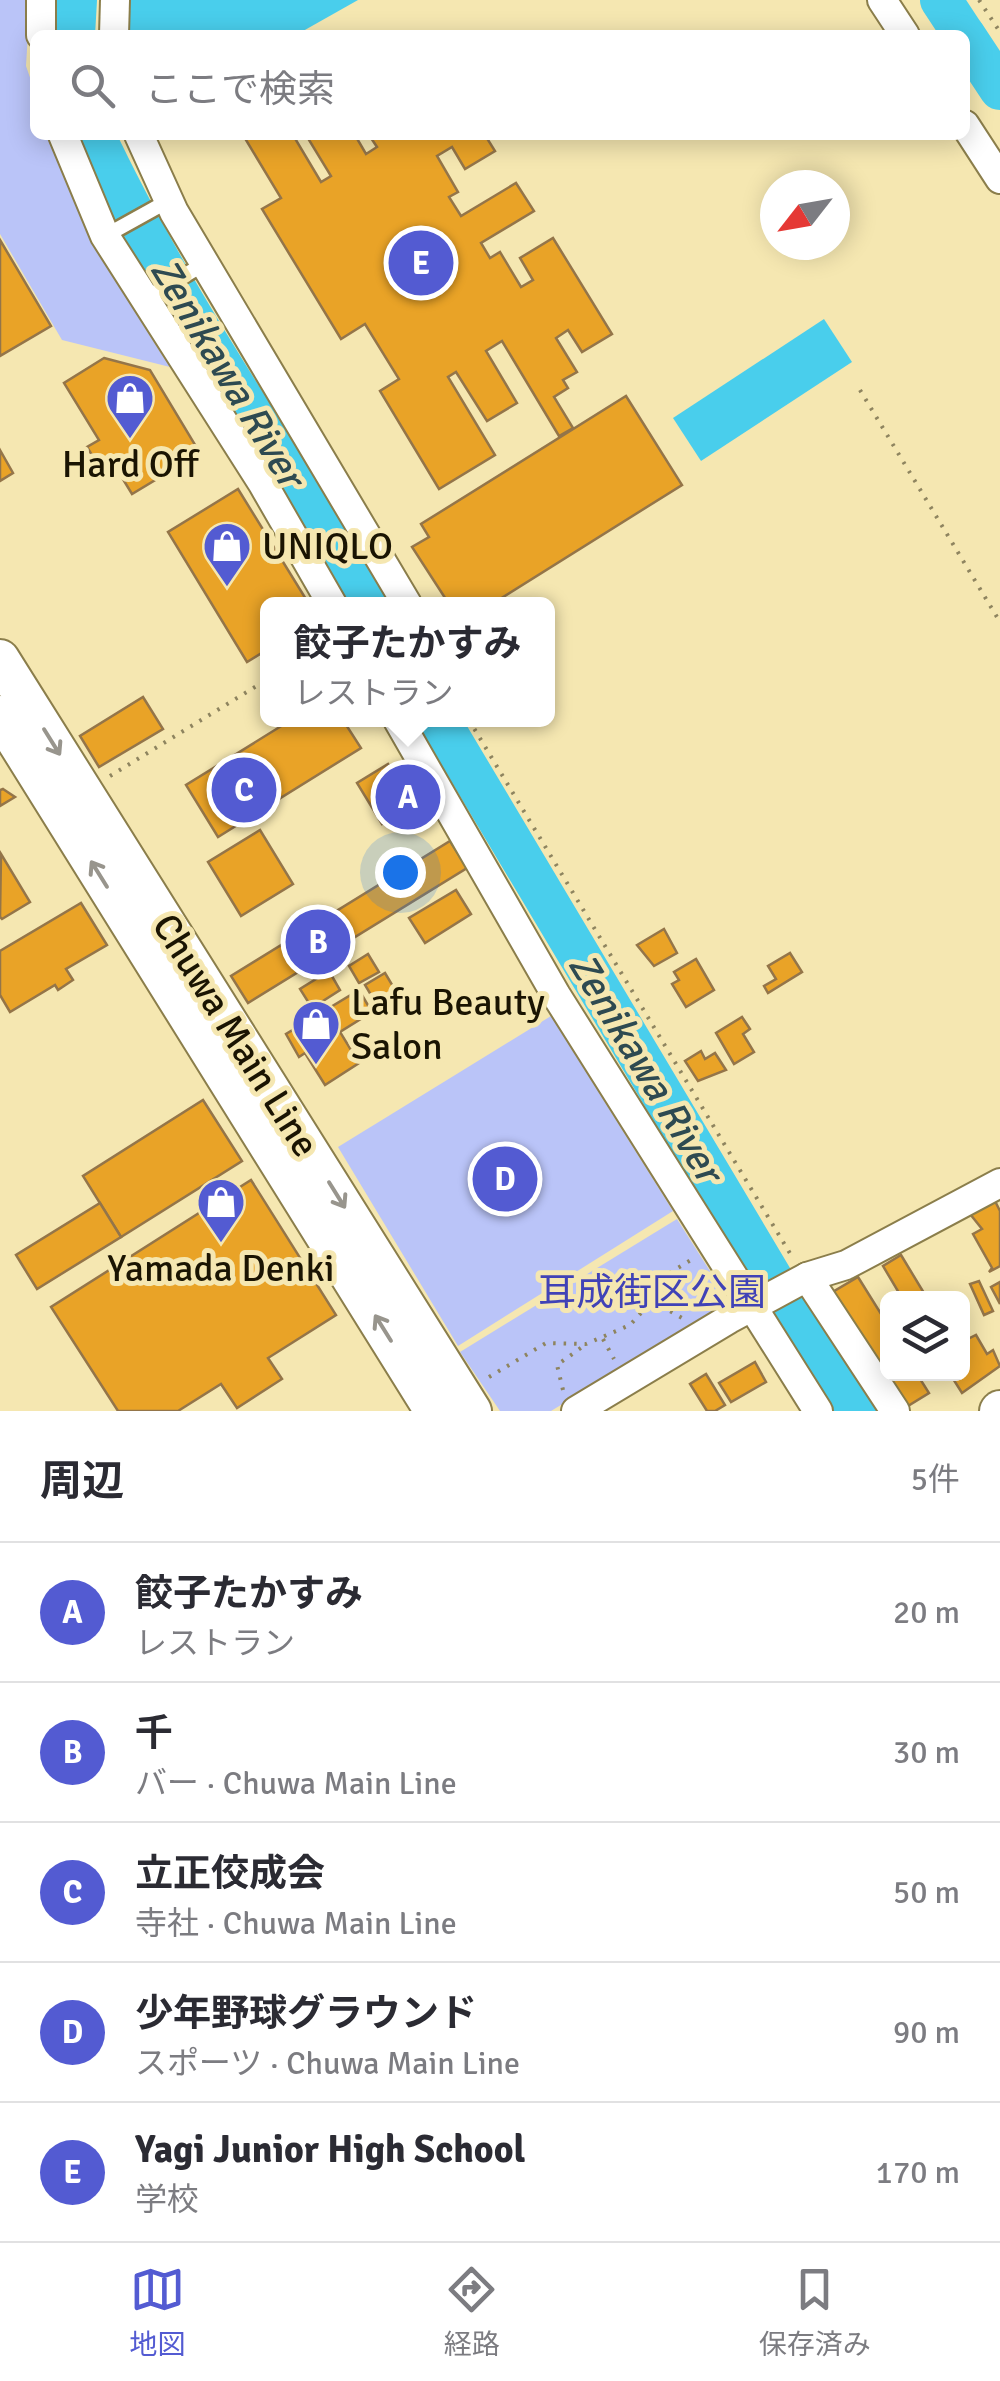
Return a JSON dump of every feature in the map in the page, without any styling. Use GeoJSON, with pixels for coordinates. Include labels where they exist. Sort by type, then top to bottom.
{"type":"FeatureCollection","features":[{"type":"Feature","properties":{"kind":"main road","name":"Chuwa Main Line"},"geometry":{"type":"LineString","coordinates":[[0,660],[474,1398]]}},
{"type":"Feature","properties":{"kind":"main road","name":"Chuwa Main Line"},"geometry":{"type":"LineString","coordinates":[[0,715],[434,1411]]}},
{"type":"Feature","properties":{"kind":"street"},"geometry":{"type":"LineString","coordinates":[[41,30],[42,0]]}},
{"type":"Feature","properties":{"kind":"street"},"geometry":{"type":"LineString","coordinates":[[114,30],[115,0]]}},
{"type":"Feature","properties":{"kind":"street"},"geometry":{"type":"LineString","coordinates":[[882,0],[902,30]]}},
{"type":"Feature","properties":{"kind":"street"},"geometry":{"type":"LineString","coordinates":[[970,133],[1000,179]]}},
{"type":"Feature","properties":{"kind":"street"},"geometry":{"type":"LineString","coordinates":[[66,140],[146,298],[263,484],[328,597]]}},
{"type":"Feature","properties":{"kind":"street"},"geometry":{"type":"LineString","coordinates":[[140,140],[162,204],[204,264],[395,597]]}},
{"type":"Feature","properties":{"kind":"street"},"geometry":{"type":"LineString","coordinates":[[402,727],[556,994],[818,1411]]}},
{"type":"Feature","properties":{"kind":"street"},"geometry":{"type":"LineString","coordinates":[[565,1408],[803,1280],[846,1266],[1000,1183]]}},
{"type":"Feature","properties":{"kind":"street"},"geometry":{"type":"LineString","coordinates":[[803,1280],[894,1411]]}},
{"type":"Feature","properties":{"kind":"lane"},"geometry":{"type":"LineString","coordinates":[[112,232],[162,204]]}},
{"type":"Feature","properties":{"kind":"lane"},"geometry":{"type":"LineString","coordinates":[[146,298],[204,264]]}},
{"type":"Feature","properties":{"kind":"path"},"geometry":{"type":"LineString","coordinates":[[979,0],[1000,32]]}},
{"type":"Feature","properties":{"kind":"path"},"geometry":{"type":"LineString","coordinates":[[860,390],[1000,622]]}},
{"type":"Feature","properties":{"kind":"path"},"geometry":{"type":"LineString","coordinates":[[97,784],[260,684]]}},
{"type":"Feature","properties":{"kind":"path"},"geometry":{"type":"LineString","coordinates":[[472,727],[803,1280]]}},
{"type":"Feature","properties":{"kind":"path"},"geometry":{"type":"LineString","coordinates":[[565,1408],[557,1365],[586,1344],[630,1325],[652,1301],[666,1275],[712,1247]]}},
{"type":"Feature","properties":{"kind":"path"},"geometry":{"type":"LineString","coordinates":[[652,1301],[681,1316],[698,1338]]}},
{"type":"Feature","properties":{"kind":"path"},"geometry":{"type":"LineString","coordinates":[[474,1398],[546,1344],[586,1344]]}},
{"type":"Feature","properties":{"kind":"green space"},"geometry":{"type":"Polygon","coordinates":[[[0,0],[30,0],[26,66],[30,78],[30,140],[52,140],[102,255],[170,367],[62,340],[0,234],[0,0]]]}},
{"type":"Feature","properties":{"kind":"green space"},"geometry":{"type":"Polygon","coordinates":[[[551,1016],[673,1211],[458,1346],[338,1147],[551,1016]]]}},
{"type":"Feature","properties":{"kind":"green space","name":"耳成街区公園"},"geometry":{"type":"Polygon","coordinates":[[[677,1219],[724,1293],[721,1308],[551,1411],[500,1411],[460,1352],[677,1219]]]}},
{"type":"Feature","properties":{"kind":"shaded area"},"geometry":{"type":"Polygon","coordinates":[[[128,0],[358,0],[305,30],[125,30],[128,0]]]}},
{"type":"Feature","properties":{"kind":"shaded area"},"geometry":{"type":"Polygon","coordinates":[[[824,319],[852,362],[701,461],[673,418],[824,319]]]}},
{"type":"Feature","properties":{"kind":"building"},"geometry":{"type":"Polygon","coordinates":[[[246,140],[296,140],[321,182],[331,176],[309,140],[358,140],[366,154],[377,147],[372,140],[488,140],[495,151],[465,169],[452,147],[437,156],[458,192],[449,197],[461,216],[516,183],[534,211],[481,243],[490,258],[500,252],[521,287],[533,280],[520,258],[553,238],[612,334],[582,352],[568,330],[556,338],[577,372],[563,380],[568,388],[554,397],[573,428],[559,436],[502,341],[486,351],[517,403],[487,421],[456,372],[448,377],[495,455],[439,489],[380,391],[399,379],[365,324],[341,339],[262,209],[281,198],[246,140]]]}},
{"type":"Feature","properties":{"kind":"building"},"geometry":{"type":"Polygon","coordinates":[[[0,240],[51,326],[0,356],[0,240]]]}},
{"type":"Feature","properties":{"kind":"building"},"geometry":{"type":"Polygon","coordinates":[[[104,358],[150,370],[200,453],[132,494],[118,471],[106,478],[87,447],[99,440],[64,383],[104,358]]]}},
{"type":"Feature","properties":{"kind":"building"},"geometry":{"type":"Polygon","coordinates":[[[626,396],[682,485],[503,597],[444,597],[412,547],[429,537],[421,524],[626,396]]]}},
{"type":"Feature","properties":{"kind":"building"},"geometry":{"type":"Polygon","coordinates":[[[0,450],[13,473],[0,481],[0,450]]]}},
{"type":"Feature","properties":{"kind":"building"},"geometry":{"type":"Polygon","coordinates":[[[238,489],[305,597],[260,597],[260,654],[247,662],[168,532],[238,489]]]}},
{"type":"Feature","properties":{"kind":"building"},"geometry":{"type":"Polygon","coordinates":[[[143,697],[163,729],[99,767],[80,736],[143,697]]]}},
{"type":"Feature","properties":{"kind":"building"},"geometry":{"type":"Polygon","coordinates":[[[280,727],[348,727],[361,748],[218,837],[186,785],[280,727]]]}},
{"type":"Feature","properties":{"kind":"building"},"geometry":{"type":"Polygon","coordinates":[[[388,764],[413,805],[382,824],[357,783],[388,764]]]}},
{"type":"Feature","properties":{"kind":"building"},"geometry":{"type":"Polygon","coordinates":[[[0,790],[15,797],[0,806],[0,790]]]}},
{"type":"Feature","properties":{"kind":"building"},"geometry":{"type":"Polygon","coordinates":[[[260,830],[293,884],[241,916],[208,862],[260,830]]]}},
{"type":"Feature","properties":{"kind":"building"},"geometry":{"type":"Polygon","coordinates":[[[450,841],[467,868],[248,1003],[231,976],[450,841]]]}},
{"type":"Feature","properties":{"kind":"building"},"geometry":{"type":"Polygon","coordinates":[[[1,854],[30,902],[2,919],[0,917],[1,854]]]}},
{"type":"Feature","properties":{"kind":"building"},"geometry":{"type":"Polygon","coordinates":[[[456,890],[471,914],[425,943],[409,918],[456,890]]]}},
{"type":"Feature","properties":{"kind":"building"},"geometry":{"type":"Polygon","coordinates":[[[81,903],[107,945],[66,969],[73,980],[58,990],[55,985],[10,1012],[0,995],[0,951],[81,903]]]}},
{"type":"Feature","properties":{"kind":"building"},"geometry":{"type":"Polygon","coordinates":[[[664,929],[677,953],[654,966],[637,945],[664,929]]]}},
{"type":"Feature","properties":{"kind":"building"},"geometry":{"type":"Polygon","coordinates":[[[790,953],[802,972],[768,993],[764,986],[776,979],[768,966],[790,953]]]}},
{"type":"Feature","properties":{"kind":"building"},"geometry":{"type":"Polygon","coordinates":[[[368,954],[379,972],[359,983],[349,966],[368,954]]]}},
{"type":"Feature","properties":{"kind":"building"},"geometry":{"type":"Polygon","coordinates":[[[696,959],[714,990],[686,1007],[672,984],[679,980],[674,972],[696,959]]]}},
{"type":"Feature","properties":{"kind":"building"},"geometry":{"type":"Polygon","coordinates":[[[329,971],[340,990],[312,1008],[300,989],[329,971]]]}},
{"type":"Feature","properties":{"kind":"building"},"geometry":{"type":"Polygon","coordinates":[[[385,973],[397,993],[377,1005],[365,985],[385,973]]]}},
{"type":"Feature","properties":{"kind":"building"},"geometry":{"type":"Polygon","coordinates":[[[359,990],[372,1012],[340,1032],[359,1063],[325,1085],[305,1053],[299,1057],[286,1034],[359,990]]]}},
{"type":"Feature","properties":{"kind":"building"},"geometry":{"type":"Polygon","coordinates":[[[742,1017],[750,1029],[743,1034],[754,1052],[734,1064],[716,1033],[742,1017]]]}},
{"type":"Feature","properties":{"kind":"building"},"geometry":{"type":"Polygon","coordinates":[[[701,1051],[705,1059],[715,1053],[726,1070],[698,1081],[685,1061],[701,1051]]]}},
{"type":"Feature","properties":{"kind":"building"},"geometry":{"type":"Polygon","coordinates":[[[203,1100],[242,1161],[121,1237],[83,1176],[203,1100]]]}},
{"type":"Feature","properties":{"kind":"building","name":"Yamada Denki"},"geometry":{"type":"Polygon","coordinates":[[[251,1180],[336,1315],[268,1358],[282,1379],[237,1408],[221,1384],[178,1411],[118,1411],[51,1307],[251,1180]]]}},
{"type":"Feature","properties":{"kind":"building"},"geometry":{"type":"Polygon","coordinates":[[[995,1201],[1000,1211],[1000,1266],[989,1272],[992,1268],[973,1234],[982,1229],[970,1214],[995,1201]]]}},
{"type":"Feature","properties":{"kind":"building"},"geometry":{"type":"Polygon","coordinates":[[[100,1203],[121,1237],[37,1289],[16,1255],[100,1203]]]}},
{"type":"Feature","properties":{"kind":"building"},"geometry":{"type":"Polygon","coordinates":[[[901,1255],[923,1291],[898,1291],[883,1266],[901,1255]]]}},
{"type":"Feature","properties":{"kind":"building"},"geometry":{"type":"Polygon","coordinates":[[[858,1277],[880,1312],[880,1372],[831,1293],[858,1277]]]}},
{"type":"Feature","properties":{"kind":"building"},"geometry":{"type":"Polygon","coordinates":[[[979,1281],[993,1311],[984,1315],[970,1284],[979,1281]]]}},
{"type":"Feature","properties":{"kind":"building"},"geometry":{"type":"Polygon","coordinates":[[[1000,1282],[1000,1304],[991,1287],[1000,1282]]]}},
{"type":"Feature","properties":{"kind":"building"},"geometry":{"type":"Polygon","coordinates":[[[976,1335],[987,1354],[993,1350],[1000,1366],[962,1393],[954,1381],[970,1381],[970,1338],[976,1335]]]}},
{"type":"Feature","properties":{"kind":"building"},"geometry":{"type":"Polygon","coordinates":[[[755,1362],[766,1382],[731,1402],[719,1383],[755,1362]]]}},
{"type":"Feature","properties":{"kind":"building"},"geometry":{"type":"Polygon","coordinates":[[[706,1374],[725,1405],[715,1411],[707,1411],[690,1384],[706,1374]]]}},
{"type":"Feature","properties":{"kind":"building"},"geometry":{"type":"Polygon","coordinates":[[[886,1381],[921,1381],[929,1393],[903,1409],[886,1381]]]}},
{"type":"Feature","properties":{"kind":"waterway","name":"Zenikawa River"},"geometry":{"type":"LineString","coordinates":[[74,30],[76,0]]}},
{"type":"Feature","properties":{"kind":"waterway"},"geometry":{"type":"LineString","coordinates":[[941,0],[961,30]]}},
{"type":"Feature","properties":{"kind":"waterway"},"geometry":{"type":"LineString","coordinates":[[970,44],[1000,89]]}},
{"type":"Feature","properties":{"kind":"waterway","name":"Zenikawa River"},"geometry":{"type":"LineString","coordinates":[[96,140],[191,315],[366,597]]}},
{"type":"Feature","properties":{"kind":"waterway","name":"Zenikawa River"},"geometry":{"type":"LineString","coordinates":[[443,727],[790,1309],[858,1411]]}},
{"type":"Feature","properties":{"kind":"place","name":"Yagi Junior High School"},"geometry":{"type":"Point","coordinates":[421,263]}},
{"type":"Feature","properties":{"kind":"place","name":"Hard Off"},"geometry":{"type":"Point","coordinates":[130,440]}},
{"type":"Feature","properties":{"kind":"place","name":"UNIQLO"},"geometry":{"type":"Point","coordinates":[227,588]}},
{"type":"Feature","properties":{"kind":"place","name":"立正佼成会"},"geometry":{"type":"Point","coordinates":[244,790]}},
{"type":"Feature","properties":{"kind":"place","name":"餃子たかすみ"},"geometry":{"type":"Point","coordinates":[408,797]}},
{"type":"Feature","properties":{"kind":"place","name":"千"},"geometry":{"type":"Point","coordinates":[318,942]}},
{"type":"Feature","properties":{"kind":"place","name":"Lafu Beauty Salon"},"geometry":{"type":"Point","coordinates":[316,1066]}},
{"type":"Feature","properties":{"kind":"place","name":"少年野球グラウンド"},"geometry":{"type":"Point","coordinates":[505,1179]}},
{"type":"Feature","properties":{"kind":"place","name":"Yamada Denki"},"geometry":{"type":"Point","coordinates":[221,1244]}}]}
